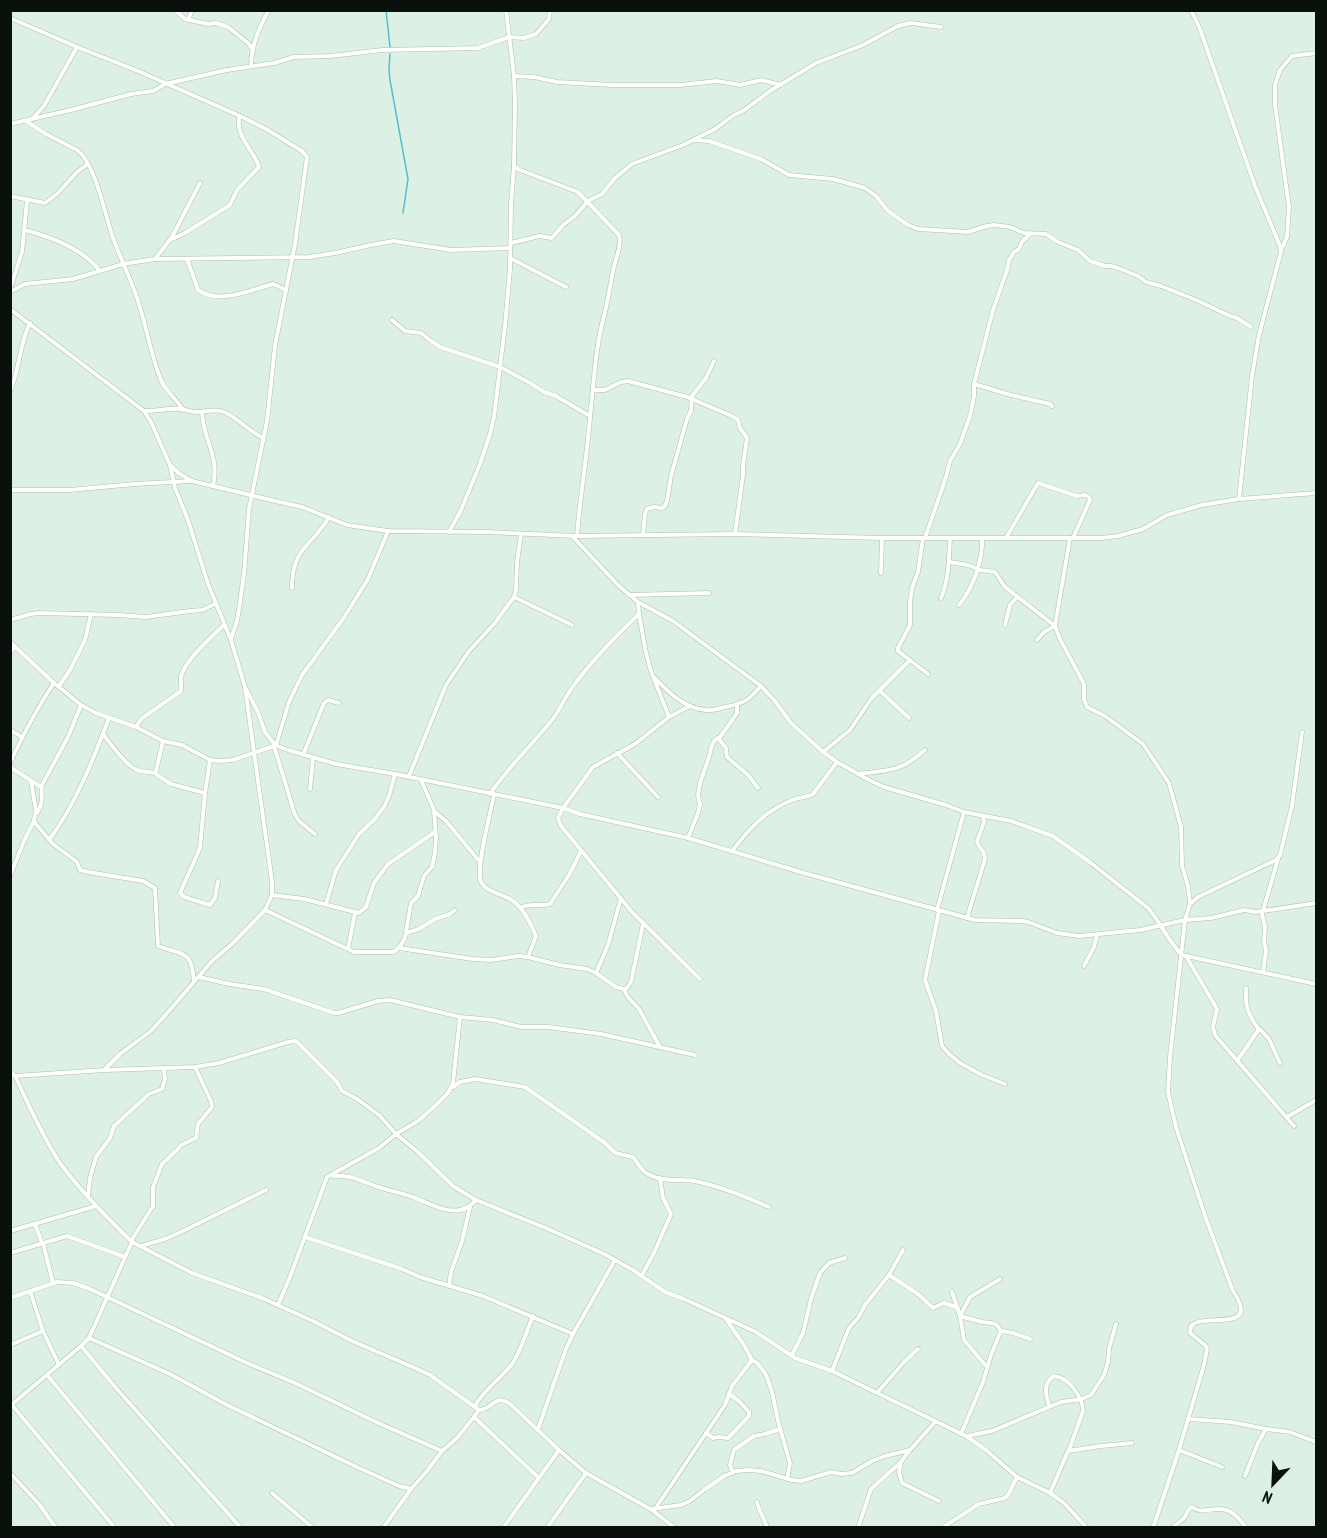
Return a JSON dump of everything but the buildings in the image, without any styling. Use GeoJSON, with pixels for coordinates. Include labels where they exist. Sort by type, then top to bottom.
{"type":"FeatureCollection","features":[{"type":"Feature","properties":{"kind":"street"},"geometry":{"type":"LineString","coordinates":[[176,10],[188,20],[208,24],[216,23],[228,27],[253,50]]}},
{"type":"Feature","properties":{"kind":"street"},"geometry":{"type":"LineString","coordinates":[[188,20],[192,10]]}},
{"type":"Feature","properties":{"kind":"street"},"geometry":{"type":"LineString","coordinates":[[251,66],[258,30],[269,10]]}},
{"type":"Feature","properties":{"kind":"street"},"geometry":{"type":"LineString","coordinates":[[449,532],[461,510],[487,444],[494,417],[500,368],[511,246],[514,166],[514,76],[506,10]]}},
{"type":"Feature","properties":{"kind":"street"},"geometry":{"type":"LineString","coordinates":[[10,124],[131,94],[153,92],[165,84],[294,57],[331,56],[382,50],[474,49],[509,37],[524,38],[536,34],[549,19],[550,10]]}},
{"type":"Feature","properties":{"kind":"street"},"geometry":{"type":"LineString","coordinates":[[1191,10],[1200,29],[1255,186],[1279,241],[1281,252]]}},
{"type":"Feature","properties":{"kind":"street"},"geometry":{"type":"LineString","coordinates":[[10,18],[240,116],[273,133],[302,151],[307,157],[299,219],[275,346],[269,404],[251,496],[241,597],[231,640]]}},
{"type":"Feature","properties":{"kind":"street"},"geometry":{"type":"LineString","coordinates":[[10,290],[25,285],[73,279],[123,264],[155,259],[309,257],[394,241],[451,250],[511,246],[539,236],[552,238],[588,201],[602,194],[615,178],[632,164],[695,140],[816,63],[863,45],[898,26],[911,23],[941,27]]}},
{"type":"Feature","properties":{"kind":"street"},"geometry":{"type":"LineString","coordinates":[[31,119],[44,106],[77,47]]}},
{"type":"Feature","properties":{"kind":"street"},"geometry":{"type":"LineString","coordinates":[[1239,500],[1252,375],[1259,335],[1287,237],[1289,207],[1275,85],[1280,70],[1292,56],[1317,53]]}},
{"type":"Feature","properties":{"kind":"street"},"geometry":{"type":"LineString","coordinates":[[514,76],[557,82],[641,86],[717,81],[740,86],[761,80],[781,85]]}},
{"type":"Feature","properties":{"kind":"street"},"geometry":{"type":"LineString","coordinates":[[170,240],[230,205],[237,190],[259,167],[241,132],[238,122],[240,116]]}},
{"type":"Feature","properties":{"kind":"street"},"geometry":{"type":"LineString","coordinates":[[26,121],[77,150],[88,164],[138,302],[162,382],[183,410]]}},
{"type":"Feature","properties":{"kind":"street"},"geometry":{"type":"LineString","coordinates":[[695,140],[709,141],[761,159],[789,175],[832,179],[865,188],[876,196],[888,211],[918,229],[969,232],[994,225],[1010,227],[1030,234],[1048,235],[1078,250],[1090,261],[1138,276],[1146,282],[1161,286],[1239,319],[1251,327]]}},
{"type":"Feature","properties":{"kind":"street"},"geometry":{"type":"LineString","coordinates":[[11,196],[45,203],[88,164]]}},
{"type":"Feature","properties":{"kind":"street"},"geometry":{"type":"LineString","coordinates":[[514,166],[578,192],[619,235],[621,241],[596,357],[591,416],[575,536],[629,595],[673,621],[761,686],[791,723],[837,762],[884,787],[946,804],[964,812],[1011,821],[1053,836],[1148,908],[1172,945],[1184,955],[1217,1009],[1214,1032],[1294,1126]]}},
{"type":"Feature","properties":{"kind":"street"},"geometry":{"type":"LineString","coordinates":[[155,259],[170,240],[200,183]]}},
{"type":"Feature","properties":{"kind":"street"},"geometry":{"type":"LineString","coordinates":[[10,290],[22,252],[27,201]]}},
{"type":"Feature","properties":{"kind":"street"},"geometry":{"type":"LineString","coordinates":[[25,230],[41,234],[81,253],[99,270]]}},
{"type":"Feature","properties":{"kind":"street"},"geometry":{"type":"LineString","coordinates":[[928,674],[900,654],[898,648],[910,626],[912,588],[918,572],[924,538],[950,461],[960,444],[970,416],[974,384],[993,310],[1009,260],[1030,234]]}},
{"type":"Feature","properties":{"kind":"street"},"geometry":{"type":"LineString","coordinates":[[510,258],[566,287]]}},
{"type":"Feature","properties":{"kind":"street"},"geometry":{"type":"LineString","coordinates":[[186,259],[198,290],[207,295],[233,295],[273,284],[286,291]]}},
{"type":"Feature","properties":{"kind":"street"},"geometry":{"type":"LineString","coordinates":[[10,309],[144,411],[151,422],[170,465],[175,488],[188,520],[215,604],[231,640],[245,687],[272,882],[272,895],[265,910],[212,961],[151,1031],[120,1054],[105,1070]]}},
{"type":"Feature","properties":{"kind":"street"},"geometry":{"type":"LineString","coordinates":[[392,320],[405,332],[421,333],[440,347],[500,368],[591,416]]}},
{"type":"Feature","properties":{"kind":"street"},"geometry":{"type":"LineString","coordinates":[[10,391],[17,374],[24,336],[30,323]]}},
{"type":"Feature","properties":{"kind":"street"},"geometry":{"type":"LineString","coordinates":[[644,535],[647,509],[662,508],[666,504],[672,472],[691,411],[693,395],[706,378],[714,361]]}},
{"type":"Feature","properties":{"kind":"street"},"geometry":{"type":"LineString","coordinates":[[592,390],[605,390],[628,381],[692,399],[738,420],[747,438],[735,534]]}},
{"type":"Feature","properties":{"kind":"street"},"geometry":{"type":"LineString","coordinates":[[974,384],[1053,406]]}},
{"type":"Feature","properties":{"kind":"street"},"geometry":{"type":"LineString","coordinates":[[144,411],[167,409],[225,412],[263,438]]}},
{"type":"Feature","properties":{"kind":"street"},"geometry":{"type":"LineString","coordinates":[[201,412],[203,429],[215,463],[213,486]]}},
{"type":"Feature","properties":{"kind":"street"},"geometry":{"type":"LineString","coordinates":[[170,465],[180,474],[192,480],[303,507],[347,525],[388,531],[487,532],[521,535],[1118,537],[1143,529],[1167,515],[1202,505],[1317,493]]}},
{"type":"Feature","properties":{"kind":"street"},"geometry":{"type":"LineString","coordinates":[[10,490],[69,490],[192,480]]}},
{"type":"Feature","properties":{"kind":"street"},"geometry":{"type":"LineString","coordinates":[[1006,538],[1038,483],[1077,496],[1089,497],[1090,500],[1071,538],[1055,627]]}},
{"type":"Feature","properties":{"kind":"street"},"geometry":{"type":"LineString","coordinates":[[292,588],[293,567],[298,556],[329,517]]}},
{"type":"Feature","properties":{"kind":"street"},"geometry":{"type":"LineString","coordinates":[[10,653],[13,644],[81,705],[96,713],[136,727],[163,741],[182,745],[210,760],[224,761],[253,753],[274,745],[278,740],[289,702],[302,675],[343,619],[368,579],[388,531]]}},
{"type":"Feature","properties":{"kind":"street"},"geometry":{"type":"LineString","coordinates":[[409,776],[446,685],[469,651],[494,624],[514,597],[521,535]]}},
{"type":"Feature","properties":{"kind":"street"},"geometry":{"type":"LineString","coordinates":[[881,573],[882,538]]}},
{"type":"Feature","properties":{"kind":"street"},"geometry":{"type":"LineString","coordinates":[[941,598],[949,562],[950,538]]}},
{"type":"Feature","properties":{"kind":"street"},"geometry":{"type":"LineString","coordinates":[[959,605],[978,568],[982,538]]}},
{"type":"Feature","properties":{"kind":"street"},"geometry":{"type":"LineString","coordinates":[[949,562],[995,572],[1005,587],[1055,627],[1082,680],[1087,707],[1105,716],[1143,744],[1169,783],[1181,827],[1182,866],[1190,904],[1185,920],[1184,955],[1170,1058],[1168,1092],[1176,1127],[1205,1216],[1233,1291],[1242,1305],[1236,1316],[1225,1320],[1196,1322],[1191,1326],[1191,1333],[1206,1346],[1204,1365],[1153,1527]]}},
{"type":"Feature","properties":{"kind":"street"},"geometry":{"type":"LineString","coordinates":[[629,595],[709,593]]}},
{"type":"Feature","properties":{"kind":"street"},"geometry":{"type":"LineString","coordinates":[[514,597],[572,626]]}},
{"type":"Feature","properties":{"kind":"street"},"geometry":{"type":"LineString","coordinates":[[1005,625],[1010,605],[1017,597]]}},
{"type":"Feature","properties":{"kind":"street"},"geometry":{"type":"LineString","coordinates":[[638,602],[646,653],[669,717]]}},
{"type":"Feature","properties":{"kind":"street"},"geometry":{"type":"LineString","coordinates":[[10,620],[39,613],[146,618],[202,610],[215,604]]}},
{"type":"Feature","properties":{"kind":"street"},"geometry":{"type":"LineString","coordinates":[[59,686],[85,640],[91,614]]}},
{"type":"Feature","properties":{"kind":"street"},"geometry":{"type":"LineString","coordinates":[[528,957],[536,936],[520,908],[512,900],[494,892],[480,879],[492,794],[504,776],[558,713],[573,685],[639,614]]}},
{"type":"Feature","properties":{"kind":"street"},"geometry":{"type":"LineString","coordinates":[[136,727],[141,719],[181,691],[182,675],[195,654],[224,625]]}},
{"type":"Feature","properties":{"kind":"street"},"geometry":{"type":"LineString","coordinates":[[1038,640],[1044,632],[1055,627]]}},
{"type":"Feature","properties":{"kind":"street"},"geometry":{"type":"LineString","coordinates":[[823,752],[850,730],[871,699],[909,661]]}},
{"type":"Feature","properties":{"kind":"street"},"geometry":{"type":"LineString","coordinates":[[654,677],[669,692],[690,706],[703,710],[737,705],[748,700],[761,686]]}},
{"type":"Feature","properties":{"kind":"street"},"geometry":{"type":"LineString","coordinates":[[41,787],[10,765],[22,737],[54,683]]}},
{"type":"Feature","properties":{"kind":"street"},"geometry":{"type":"LineString","coordinates":[[245,687],[265,732],[274,745],[295,815],[315,834]]}},
{"type":"Feature","properties":{"kind":"street"},"geometry":{"type":"LineString","coordinates":[[879,691],[909,718]]}},
{"type":"Feature","properties":{"kind":"street"},"geometry":{"type":"LineString","coordinates":[[303,755],[324,703],[328,699],[339,703]]}},
{"type":"Feature","properties":{"kind":"street"},"geometry":{"type":"LineString","coordinates":[[10,876],[43,799],[41,787],[68,737],[81,705]]}},
{"type":"Feature","properties":{"kind":"street"},"geometry":{"type":"LineString","coordinates":[[688,838],[699,808],[698,795],[701,778],[714,741],[735,716],[737,705]]}},
{"type":"Feature","properties":{"kind":"street"},"geometry":{"type":"LineString","coordinates":[[690,706],[669,717],[634,744],[593,767],[558,818],[559,823],[581,851],[643,924],[700,979]]}},
{"type":"Feature","properties":{"kind":"street"},"geometry":{"type":"LineString","coordinates":[[49,840],[64,819],[109,717]]}},
{"type":"Feature","properties":{"kind":"street"},"geometry":{"type":"LineString","coordinates":[[10,730],[22,737]]}},
{"type":"Feature","properties":{"kind":"street"},"geometry":{"type":"LineString","coordinates":[[1263,972],[1266,951],[1263,911],[1292,806],[1302,732]]}},
{"type":"Feature","properties":{"kind":"street"},"geometry":{"type":"LineString","coordinates":[[103,734],[117,752],[136,770],[156,773],[171,784],[205,793]]}},
{"type":"Feature","properties":{"kind":"street"},"geometry":{"type":"LineString","coordinates":[[718,738],[726,748],[727,757],[748,775],[758,788]]}},
{"type":"Feature","properties":{"kind":"street"},"geometry":{"type":"LineString","coordinates":[[156,773],[163,741]]}},
{"type":"Feature","properties":{"kind":"street"},"geometry":{"type":"LineString","coordinates":[[274,745],[336,764],[409,776],[563,808],[580,814],[688,838],[967,918],[986,921],[1023,921],[1057,933],[1079,936],[1097,935],[1140,930],[1185,920],[1211,918],[1244,910],[1256,912],[1317,903]]}},
{"type":"Feature","properties":{"kind":"street"},"geometry":{"type":"LineString","coordinates":[[858,774],[900,768],[925,750]]}},
{"type":"Feature","properties":{"kind":"street"},"geometry":{"type":"LineString","coordinates":[[617,753],[658,797]]}},
{"type":"Feature","properties":{"kind":"street"},"geometry":{"type":"LineString","coordinates":[[310,789],[313,758]]}},
{"type":"Feature","properties":{"kind":"street"},"geometry":{"type":"LineString","coordinates":[[210,760],[200,848],[180,893],[184,897],[210,905],[215,898],[218,881]]}},
{"type":"Feature","properties":{"kind":"street"},"geometry":{"type":"LineString","coordinates":[[732,851],[748,830],[766,815],[788,802],[813,794],[837,762]]}},
{"type":"Feature","properties":{"kind":"street"},"geometry":{"type":"LineString","coordinates":[[326,904],[334,873],[360,834],[384,807],[396,774]]}},
{"type":"Feature","properties":{"kind":"street"},"geometry":{"type":"LineString","coordinates":[[421,779],[434,810],[481,862]]}},
{"type":"Feature","properties":{"kind":"street"},"geometry":{"type":"LineString","coordinates":[[31,781],[36,815]]}},
{"type":"Feature","properties":{"kind":"street"},"geometry":{"type":"LineString","coordinates":[[265,910],[357,952],[394,952],[403,942],[411,903],[418,896],[422,879],[433,863],[434,810]]}},
{"type":"Feature","properties":{"kind":"street"},"geometry":{"type":"LineString","coordinates":[[964,812],[938,910],[925,980],[936,1011],[942,1046],[960,1063],[1005,1084]]}},
{"type":"Feature","properties":{"kind":"street"},"geometry":{"type":"LineString","coordinates":[[967,918],[985,859],[985,854],[977,842],[984,822],[983,816]]}},
{"type":"Feature","properties":{"kind":"street"},"geometry":{"type":"LineString","coordinates":[[34,820],[49,840],[76,860],[81,870],[143,881],[152,885],[156,891],[158,946],[180,952],[189,959],[194,982]]}},
{"type":"Feature","properties":{"kind":"street"},"geometry":{"type":"LineString","coordinates":[[272,895],[326,904],[359,913],[366,907],[374,883],[388,864],[435,831]]}},
{"type":"Feature","properties":{"kind":"street"},"geometry":{"type":"LineString","coordinates":[[520,908],[528,905],[550,904],[581,851]]}},
{"type":"Feature","properties":{"kind":"street"},"geometry":{"type":"LineString","coordinates":[[1190,904],[1206,892],[1278,858]]}},
{"type":"Feature","properties":{"kind":"street"},"geometry":{"type":"LineString","coordinates":[[596,973],[608,945],[621,898]]}},
{"type":"Feature","properties":{"kind":"street"},"geometry":{"type":"LineString","coordinates":[[406,933],[419,929],[455,910]]}},
{"type":"Feature","properties":{"kind":"street"},"geometry":{"type":"LineString","coordinates":[[348,949],[355,913]]}},
{"type":"Feature","properties":{"kind":"street"},"geometry":{"type":"LineString","coordinates":[[624,989],[631,982],[643,924]]}},
{"type":"Feature","properties":{"kind":"street"},"geometry":{"type":"LineString","coordinates":[[1084,966],[1094,947],[1097,935]]}},
{"type":"Feature","properties":{"kind":"street"},"geometry":{"type":"LineString","coordinates":[[399,948],[473,959],[528,957],[559,965],[582,967],[596,973],[616,987],[624,989]]}},
{"type":"Feature","properties":{"kind":"street"},"geometry":{"type":"LineString","coordinates":[[1184,955],[1317,984]]}},
{"type":"Feature","properties":{"kind":"street"},"geometry":{"type":"LineString","coordinates":[[198,977],[264,989],[334,1012],[390,1000],[460,1017],[493,1020],[521,1027],[548,1027],[601,1034],[695,1055]]}},
{"type":"Feature","properties":{"kind":"street"},"geometry":{"type":"LineString","coordinates":[[1246,988],[1247,1012],[1259,1030],[1263,1031],[1269,1039],[1280,1063]]}},
{"type":"Feature","properties":{"kind":"street"},"geometry":{"type":"LineString","coordinates":[[624,989],[639,1009],[660,1047]]}},
{"type":"Feature","properties":{"kind":"street"},"geometry":{"type":"LineString","coordinates":[[451,1088],[460,1017]]}},
{"type":"Feature","properties":{"kind":"street"},"geometry":{"type":"LineString","coordinates":[[1237,1061],[1259,1030]]}},
{"type":"Feature","properties":{"kind":"street"},"geometry":{"type":"LineString","coordinates":[[15,1076],[105,1070],[195,1068],[294,1041],[324,1068],[342,1091],[379,1115],[396,1134],[453,1186],[476,1200],[589,1247],[642,1275],[659,1289],[768,1338],[807,1363],[832,1371],[963,1435],[986,1450],[1017,1477],[1050,1493],[1065,1504],[1087,1527]]}},
{"type":"Feature","properties":{"kind":"street"},"geometry":{"type":"LineString","coordinates":[[115,1527],[11,1405],[89,1338],[131,1242],[153,1206],[153,1186],[162,1164],[181,1145],[196,1138],[198,1124],[212,1107],[195,1068]]}},
{"type":"Feature","properties":{"kind":"street"},"geometry":{"type":"LineString","coordinates":[[87,1196],[96,1157],[110,1138],[114,1126],[148,1094],[162,1089],[165,1079],[164,1069]]}},
{"type":"Feature","properties":{"kind":"street"},"geometry":{"type":"LineString","coordinates":[[10,1071],[15,1076],[46,1141],[59,1162],[87,1196],[131,1242],[192,1273],[278,1305],[430,1375],[477,1408],[486,1409],[499,1400],[504,1400],[586,1473],[653,1509],[666,1522],[675,1527]]}},
{"type":"Feature","properties":{"kind":"street"},"geometry":{"type":"LineString","coordinates":[[278,1305],[327,1177],[379,1148],[427,1113],[460,1082],[475,1079],[525,1087],[605,1143],[615,1153],[633,1157],[644,1172],[650,1176],[696,1181],[736,1193],[769,1207]]}},
{"type":"Feature","properties":{"kind":"street"},"geometry":{"type":"LineString","coordinates":[[1287,1117],[1317,1100]]}},
{"type":"Feature","properties":{"kind":"street"},"geometry":{"type":"LineString","coordinates":[[327,1177],[357,1179],[434,1206],[453,1210],[470,1206],[476,1200]]}},
{"type":"Feature","properties":{"kind":"street"},"geometry":{"type":"LineString","coordinates":[[642,1275],[671,1214],[663,1198],[660,1178]]}},
{"type":"Feature","properties":{"kind":"street"},"geometry":{"type":"LineString","coordinates":[[140,1246],[183,1231],[266,1190]]}},
{"type":"Feature","properties":{"kind":"street"},"geometry":{"type":"LineString","coordinates":[[10,1231],[96,1206]]}},
{"type":"Feature","properties":{"kind":"street"},"geometry":{"type":"LineString","coordinates":[[449,1286],[470,1206]]}},
{"type":"Feature","properties":{"kind":"street"},"geometry":{"type":"LineString","coordinates":[[35,1224],[53,1283]]}},
{"type":"Feature","properties":{"kind":"street"},"geometry":{"type":"LineString","coordinates":[[10,1253],[67,1236],[125,1257]]}},
{"type":"Feature","properties":{"kind":"street"},"geometry":{"type":"LineString","coordinates":[[305,1237],[483,1296],[573,1334]]}},
{"type":"Feature","properties":{"kind":"street"},"geometry":{"type":"LineString","coordinates":[[832,1371],[849,1328],[889,1275],[903,1250]]}},
{"type":"Feature","properties":{"kind":"street"},"geometry":{"type":"LineString","coordinates":[[792,1355],[803,1333],[820,1273],[829,1263],[845,1258]]}},
{"type":"Feature","properties":{"kind":"street"},"geometry":{"type":"LineString","coordinates":[[538,1429],[566,1349],[615,1260]]}},
{"type":"Feature","properties":{"kind":"street"},"geometry":{"type":"LineString","coordinates":[[889,1275],[918,1294],[933,1308],[944,1303],[958,1308]]}},
{"type":"Feature","properties":{"kind":"street"},"geometry":{"type":"LineString","coordinates":[[960,1316],[970,1297],[1000,1279]]}},
{"type":"Feature","properties":{"kind":"street"},"geometry":{"type":"LineString","coordinates":[[10,1298],[53,1283],[73,1283],[90,1289],[442,1451]]}},
{"type":"Feature","properties":{"kind":"street"},"geometry":{"type":"LineString","coordinates":[[30,1291],[43,1331],[59,1365]]}},
{"type":"Feature","properties":{"kind":"street"},"geometry":{"type":"LineString","coordinates":[[952,1292],[958,1308],[964,1340],[987,1368]]}},
{"type":"Feature","properties":{"kind":"street"},"geometry":{"type":"LineString","coordinates":[[383,1527],[442,1451],[458,1438],[474,1417],[487,1389],[512,1364],[533,1316]]}},
{"type":"Feature","properties":{"kind":"street"},"geometry":{"type":"LineString","coordinates":[[960,1316],[993,1323],[1001,1332]]}},
{"type":"Feature","properties":{"kind":"street"},"geometry":{"type":"LineString","coordinates":[[725,1318],[752,1360],[765,1373],[790,1463],[787,1479]]}},
{"type":"Feature","properties":{"kind":"street"},"geometry":{"type":"LineString","coordinates":[[963,1435],[992,1431],[1049,1406],[1081,1400],[1091,1395],[1102,1379],[1108,1362],[1116,1324]]}},
{"type":"Feature","properties":{"kind":"street"},"geometry":{"type":"LineString","coordinates":[[10,1345],[43,1331]]}},
{"type":"Feature","properties":{"kind":"street"},"geometry":{"type":"LineString","coordinates":[[1001,1332],[1030,1339]]}},
{"type":"Feature","properties":{"kind":"street"},"geometry":{"type":"LineString","coordinates":[[963,1435],[996,1340],[1001,1332]]}},
{"type":"Feature","properties":{"kind":"street"},"geometry":{"type":"LineString","coordinates":[[89,1338],[170,1374],[280,1431],[399,1486],[411,1489]]}},
{"type":"Feature","properties":{"kind":"street"},"geometry":{"type":"LineString","coordinates":[[81,1346],[241,1527]]}},
{"type":"Feature","properties":{"kind":"street"},"geometry":{"type":"LineString","coordinates":[[877,1393],[918,1349]]}},
{"type":"Feature","properties":{"kind":"street"},"geometry":{"type":"LineString","coordinates":[[653,1509],[725,1405],[732,1386],[752,1360]]}},
{"type":"Feature","properties":{"kind":"street"},"geometry":{"type":"LineString","coordinates":[[47,1375],[175,1527]]}},
{"type":"Feature","properties":{"kind":"street"},"geometry":{"type":"LineString","coordinates":[[1049,1406],[1046,1386],[1054,1376],[1066,1382],[1081,1400],[1083,1406],[1069,1450],[1050,1493]]}},
{"type":"Feature","properties":{"kind":"street"},"geometry":{"type":"LineString","coordinates":[[705,1434],[713,1438],[728,1438],[749,1416],[749,1412],[739,1401],[729,1394]]}},
{"type":"Feature","properties":{"kind":"street"},"geometry":{"type":"LineString","coordinates":[[474,1417],[538,1478]]}},
{"type":"Feature","properties":{"kind":"street"},"geometry":{"type":"LineString","coordinates":[[1188,1419],[1231,1422],[1290,1432],[1317,1442]]}},
{"type":"Feature","properties":{"kind":"street"},"geometry":{"type":"LineString","coordinates":[[858,1527],[870,1490],[901,1462],[935,1422]]}},
{"type":"Feature","properties":{"kind":"street"},"geometry":{"type":"LineString","coordinates":[[733,1473],[730,1465],[734,1450],[754,1436],[780,1429]]}},
{"type":"Feature","properties":{"kind":"street"},"geometry":{"type":"LineString","coordinates":[[1245,1476],[1266,1429]]}},
{"type":"Feature","properties":{"kind":"street"},"geometry":{"type":"LineString","coordinates":[[1069,1450],[1132,1443]]}},
{"type":"Feature","properties":{"kind":"street"},"geometry":{"type":"LineString","coordinates":[[503,1527],[559,1450]]}},
{"type":"Feature","properties":{"kind":"street"},"geometry":{"type":"LineString","coordinates":[[653,1509],[681,1505],[690,1501],[733,1473],[755,1470],[787,1479],[801,1480],[831,1472],[852,1473],[865,1464],[885,1456],[910,1450]]}},
{"type":"Feature","properties":{"kind":"street"},"geometry":{"type":"LineString","coordinates":[[1179,1450],[1222,1467]]}},
{"type":"Feature","properties":{"kind":"street"},"geometry":{"type":"LineString","coordinates":[[901,1462],[899,1472],[902,1483],[939,1501]]}},
{"type":"Feature","properties":{"kind":"street"},"geometry":{"type":"LineString","coordinates":[[10,1473],[39,1504],[56,1527]]}},
{"type":"Feature","properties":{"kind":"street"},"geometry":{"type":"LineString","coordinates":[[547,1527],[586,1473]]}},
{"type":"Feature","properties":{"kind":"street"},"geometry":{"type":"LineString","coordinates":[[942,1527],[979,1504],[1005,1498],[1017,1477]]}},
{"type":"Feature","properties":{"kind":"street"},"geometry":{"type":"LineString","coordinates":[[399,1486],[404,1499]]}},
{"type":"Feature","properties":{"kind":"street"},"geometry":{"type":"LineString","coordinates":[[272,1493],[313,1527]]}},
{"type":"Feature","properties":{"kind":"street"},"geometry":{"type":"LineString","coordinates":[[757,1502],[759,1512],[768,1527]]}},
{"type":"Feature","properties":{"kind":"street"},"geometry":{"type":"LineString","coordinates":[[1172,1527],[1184,1518],[1192,1507],[1199,1511],[1215,1508],[1229,1510],[1246,1527]]}},
{"type":"Feature","properties":{"kind":"street"},"geometry":{"type":"LineString","coordinates":[[662,1527],[666,1522]]}},
{"type":"Feature","properties":{"kind":"waterway"},"geometry":{"type":"LineString","coordinates":[[386,10],[390,47]]}},
{"type":"Feature","properties":{"kind":"waterway"},"geometry":{"type":"LineString","coordinates":[[390,54],[390,80],[408,179],[403,213]]}}]}
